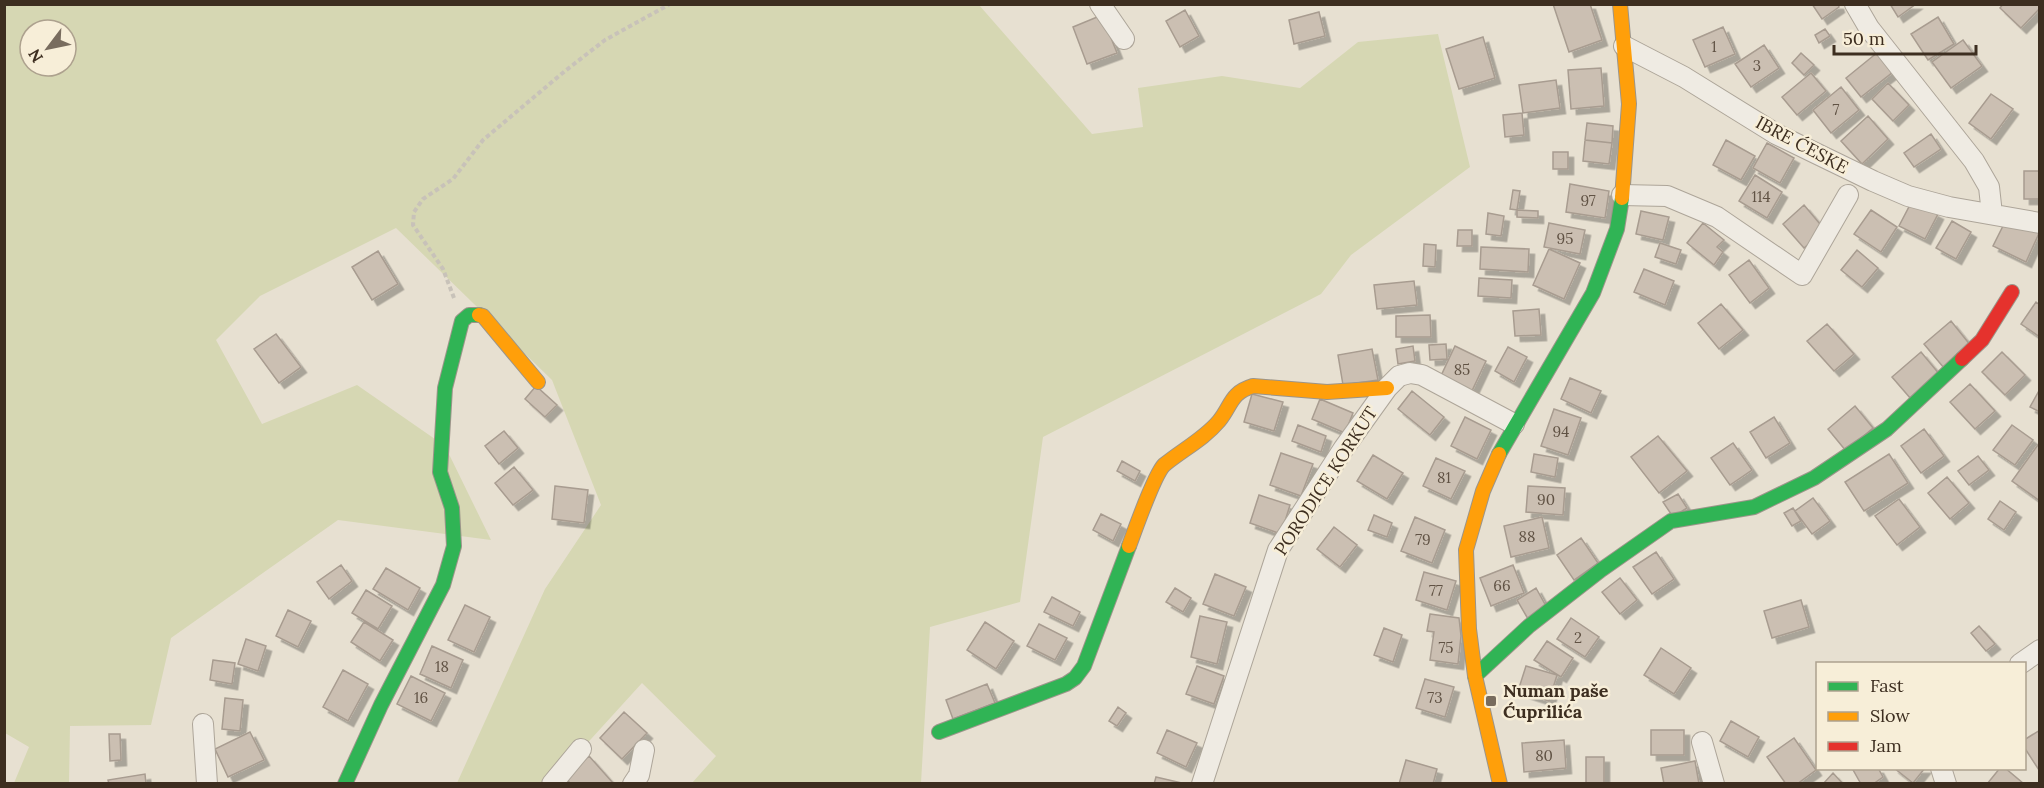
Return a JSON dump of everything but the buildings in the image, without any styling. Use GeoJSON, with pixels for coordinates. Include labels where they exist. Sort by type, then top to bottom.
{"type":"FeatureCollection","features":[{"type":"Feature","properties":{"kind":"street"},"geometry":{"type":"LineString","coordinates":[[1100,4],[1124,39]]}},
{"type":"Feature","properties":{"kind":"street"},"geometry":{"type":"LineString","coordinates":[[1500,783],[1475,676],[1469,629],[1466,550],[1483,491],[1514,424],[1593,293],[1617,229],[1629,104],[1620,4]]}},
{"type":"Feature","properties":{"kind":"street"},"geometry":{"type":"LineString","coordinates":[[1855,4],[1869,28],[1974,161],[1989,187],[1992,214]]}},
{"type":"Feature","properties":{"kind":"street","name":"IBRE ĆESKE"},"geometry":{"type":"LineString","coordinates":[[1624,46],[1684,77],[1776,134],[1873,182],[1908,196],[1949,207],[2040,223]]}},
{"type":"Feature","properties":{"kind":"street"},"geometry":{"type":"LineString","coordinates":[[1622,195],[1667,196],[1717,217],[1802,275],[1848,195]]}},
{"type":"Feature","properties":{"kind":"street"},"geometry":{"type":"LineString","coordinates":[[1475,676],[1547,612],[1600,570],[1671,521],[1754,507],[1814,478],[1887,429],[1982,340],[2012,292]]}},
{"type":"Feature","properties":{"kind":"street"},"geometry":{"type":"LineString","coordinates":[[345,783],[381,705],[443,585],[454,546],[452,508],[440,472],[445,388],[462,321],[467,315],[474,313],[483,316],[537,382]]}},
{"type":"Feature","properties":{"kind":"street","name":"PORODICE KORKUT"},"geometry":{"type":"LineString","coordinates":[[1202,783],[1241,657],[1278,550],[1344,448],[1387,388],[1399,376],[1410,373],[1422,375],[1514,424]]}},
{"type":"Feature","properties":{"kind":"street"},"geometry":{"type":"LineString","coordinates":[[939,732],[1066,684],[1075,678],[1084,666],[1142,511],[1162,467],[1208,432],[1220,420],[1233,397],[1243,389],[1253,386],[1327,392],[1387,388]]}},
{"type":"Feature","properties":{"kind":"street"},"geometry":{"type":"LineString","coordinates":[[2022,662],[2040,650]]}},
{"type":"Feature","properties":{"kind":"street"},"geometry":{"type":"LineString","coordinates":[[203,724],[207,783]]}},
{"type":"Feature","properties":{"kind":"street"},"geometry":{"type":"LineString","coordinates":[[1702,742],[1714,783]]}},
{"type":"Feature","properties":{"kind":"street"},"geometry":{"type":"LineString","coordinates":[[552,783],[581,749]]}},
{"type":"Feature","properties":{"kind":"street"},"geometry":{"type":"LineString","coordinates":[[633,783],[639,774],[644,750]]}},
{"type":"Feature","properties":{"kind":"path"},"geometry":{"type":"LineString","coordinates":[[462,321],[442,269],[413,225],[414,212],[423,199],[453,178],[483,140],[565,71],[605,40],[670,4]]}},
{"type":"Feature","properties":{"kind":"green space"},"geometry":{"type":"Polygon","coordinates":[[[5,5],[979,5],[1092,134],[1143,127],[1138,88],[1222,76],[1300,88],[1358,42],[1438,34],[1470,167],[1351,255],[1321,294],[1043,437],[1020,602],[930,627],[921,783],[692,783],[716,756],[642,683],[551,783],[457,783],[545,589],[601,505],[552,380],[396,228],[260,296],[216,340],[262,424],[357,385],[445,446],[491,540],[338,520],[171,638],[151,725],[70,726],[69,783],[14,783],[29,747],[5,733],[5,5]]]}},
{"type":"Feature","properties":{"kind":"traffic: fast"},"geometry":{"type":"LineString","coordinates":[[1499,454],[1593,293],[1617,229],[1622,198]]}},
{"type":"Feature","properties":{"kind":"traffic: fast"},"geometry":{"type":"LineString","coordinates":[[345,784],[381,705],[443,585],[454,546],[452,508],[440,472],[445,388],[462,321],[469,315],[479,315]]}},
{"type":"Feature","properties":{"kind":"traffic: fast"},"geometry":{"type":"LineString","coordinates":[[1475,676],[1529,626],[1601,570],[1671,521],[1754,507],[1814,478],[1887,429],[1962,359]]}},
{"type":"Feature","properties":{"kind":"traffic: fast"},"geometry":{"type":"LineString","coordinates":[[939,732],[1066,684],[1075,678],[1084,666],[1129,546]]}},
{"type":"Feature","properties":{"kind":"traffic: slow"},"geometry":{"type":"LineString","coordinates":[[1620,4],[1629,104],[1622,198]]}},
{"type":"Feature","properties":{"kind":"traffic: slow"},"geometry":{"type":"LineString","coordinates":[[479,315],[483,316],[538,382]]}},
{"type":"Feature","properties":{"kind":"traffic: slow"},"geometry":{"type":"LineString","coordinates":[[1129,546],[1145,503],[1164,465],[1213,427],[1240,392],[1253,386],[1327,392],[1387,388]]}},
{"type":"Feature","properties":{"kind":"traffic: slow"},"geometry":{"type":"LineString","coordinates":[[1499,454],[1483,491],[1466,550],[1469,629],[1475,676],[1500,784]]}},
{"type":"Feature","properties":{"kind":"traffic: jam"},"geometry":{"type":"LineString","coordinates":[[1962,359],[1982,340],[2012,292]]}},
{"type":"Feature","properties":{"kind":"place","name":"Numan paše Ćuprilića"},"geometry":{"type":"Point","coordinates":[1491,701]}}]}
